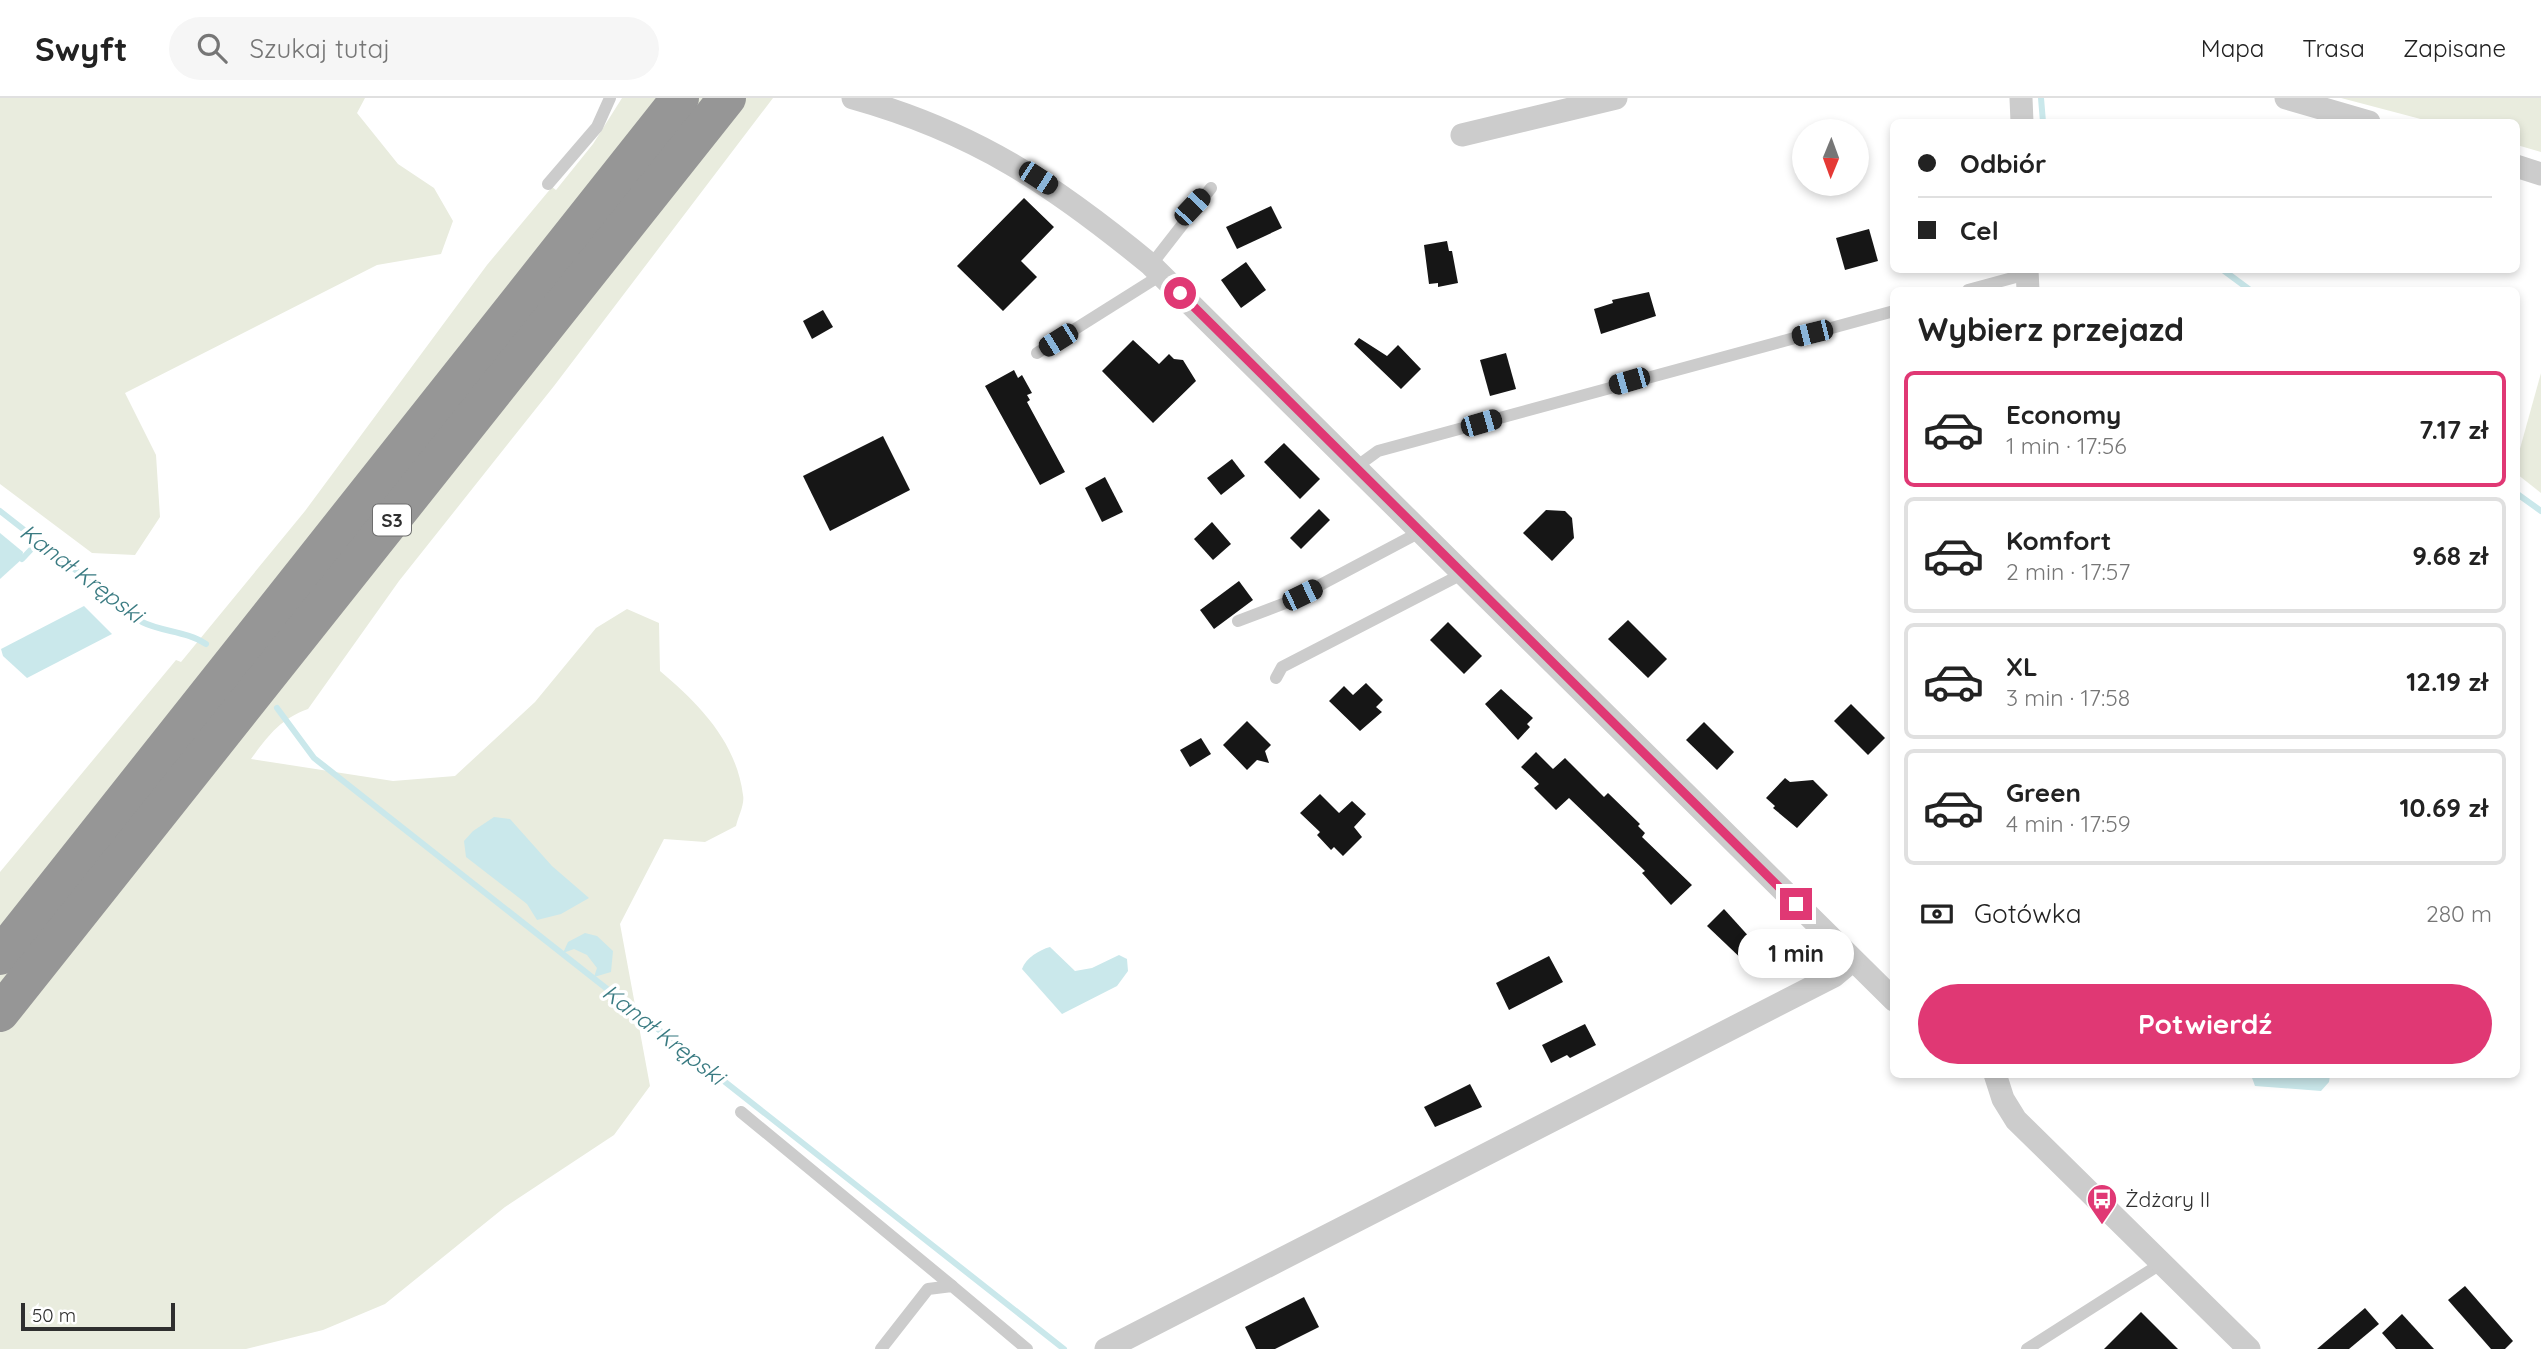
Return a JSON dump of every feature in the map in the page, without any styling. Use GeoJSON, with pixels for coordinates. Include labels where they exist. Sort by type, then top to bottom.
{"type":"FeatureCollection","features":[{"type":"Feature","properties":{"kind":"highway","name":"S3"},"geometry":{"type":"LineString","coordinates":[[0,956],[680,98]]}},
{"type":"Feature","properties":{"kind":"highway","name":"S3"},"geometry":{"type":"LineString","coordinates":[[0,1013],[727,98]]}},
{"type":"Feature","properties":{"kind":"street"},"geometry":{"type":"LineString","coordinates":[[853,98],[917,118],[1019,166],[1083,209],[1156,270],[1890,996]]}},
{"type":"Feature","properties":{"kind":"street"},"geometry":{"type":"LineString","coordinates":[[1462,135],[1616,98]]}},
{"type":"Feature","properties":{"kind":"street"},"geometry":{"type":"LineString","coordinates":[[2021,98],[2022,119]]}},
{"type":"Feature","properties":{"kind":"street"},"geometry":{"type":"LineString","coordinates":[[2286,98],[2359,119]]}},
{"type":"Feature","properties":{"kind":"street"},"geometry":{"type":"LineString","coordinates":[[2520,167],[2541,174]]}},
{"type":"Feature","properties":{"kind":"street"},"geometry":{"type":"LineString","coordinates":[[1105,1349],[1834,976],[1853,960]]}},
{"type":"Feature","properties":{"kind":"street"},"geometry":{"type":"LineString","coordinates":[[1996,1078],[2003,1099],[2016,1120],[2249,1349]]}},
{"type":"Feature","properties":{"kind":"lane"},"geometry":{"type":"LineString","coordinates":[[548,184],[597,127],[610,98]]}},
{"type":"Feature","properties":{"kind":"lane"},"geometry":{"type":"LineString","coordinates":[[1037,353],[1156,270],[1211,188]]}},
{"type":"Feature","properties":{"kind":"lane"},"geometry":{"type":"LineString","coordinates":[[1983,287],[2027,278]]}},
{"type":"Feature","properties":{"kind":"lane"},"geometry":{"type":"LineString","coordinates":[[1356,467],[1378,451],[1890,312]]}},
{"type":"Feature","properties":{"kind":"lane"},"geometry":{"type":"LineString","coordinates":[[1238,621],[1288,602],[1422,531]]}},
{"type":"Feature","properties":{"kind":"lane"},"geometry":{"type":"LineString","coordinates":[[1276,678],[1282,667],[1464,573]]}},
{"type":"Feature","properties":{"kind":"lane"},"geometry":{"type":"LineString","coordinates":[[741,1112],[1027,1349]]}},
{"type":"Feature","properties":{"kind":"lane"},"geometry":{"type":"LineString","coordinates":[[2027,1349],[2162,1262]]}},
{"type":"Feature","properties":{"kind":"lane"},"geometry":{"type":"LineString","coordinates":[[881,1349],[928,1289],[952,1286]]}},
{"type":"Feature","properties":{"kind":"shaded area"},"geometry":{"type":"Polygon","coordinates":[[[0,98],[365,98],[357,113],[398,164],[434,188],[453,221],[441,254],[377,265],[125,393],[156,455],[160,517],[135,555],[92,553],[0,484],[0,98]]]}},
{"type":"Feature","properties":{"kind":"shaded area"},"geometry":{"type":"Polygon","coordinates":[[[622,98],[773,98],[554,386],[399,581],[308,709],[282,723],[251,759],[393,781],[455,776],[535,702],[596,628],[627,609],[659,623],[660,671],[702,710],[724,741],[733,757],[743,799],[736,826],[705,842],[664,839],[620,924],[650,1086],[614,1135],[505,1207],[385,1304],[323,1330],[246,1349],[0,1349],[0,872],[176,660],[181,662],[305,511],[487,265],[552,187],[556,190],[593,144],[622,98]]]}},
{"type":"Feature","properties":{"kind":"shaded area"},"geometry":{"type":"Polygon","coordinates":[[[2341,98],[2541,98],[2541,152],[2520,146],[2520,119],[2421,119],[2341,98]]]}},
{"type":"Feature","properties":{"kind":"shaded area"},"geometry":{"type":"Polygon","coordinates":[[[2541,373],[2541,493],[2520,476],[2520,449],[2541,373]]]}},
{"type":"Feature","properties":{"kind":"water"},"geometry":{"type":"Polygon","coordinates":[[[0,533],[23,552],[22,559],[0,579],[0,533]]]}},
{"type":"Feature","properties":{"kind":"water"},"geometry":{"type":"Polygon","coordinates":[[[84,606],[112,634],[27,678],[3,656],[1,649],[84,606]]]}},
{"type":"Feature","properties":{"kind":"water"},"geometry":{"type":"Polygon","coordinates":[[[494,817],[510,819],[552,866],[589,898],[561,914],[537,920],[527,904],[466,857],[464,841],[473,831],[494,817]]]}},
{"type":"Feature","properties":{"kind":"water"},"geometry":{"type":"Polygon","coordinates":[[[585,933],[597,936],[613,951],[611,972],[594,977],[597,968],[587,955],[574,949],[563,953],[568,942],[585,933]]]}},
{"type":"Feature","properties":{"kind":"water"},"geometry":{"type":"Polygon","coordinates":[[[1050,947],[1075,971],[1092,968],[1119,955],[1127,959],[1128,971],[1117,986],[1062,1014],[1022,969],[1033,955],[1050,947]]]}},
{"type":"Feature","properties":{"kind":"water"},"geometry":{"type":"Polygon","coordinates":[[[2252,1078],[2330,1078],[2321,1091],[2255,1086],[2252,1078]]]}},
{"type":"Feature","properties":{"kind":"building"},"geometry":{"type":"Polygon","coordinates":[[[1024,198],[1054,227],[1021,261],[1037,277],[1003,311],[957,266],[1024,198]]]}},
{"type":"Feature","properties":{"kind":"building"},"geometry":{"type":"Polygon","coordinates":[[[1271,206],[1282,228],[1237,249],[1226,227],[1271,206]]]}},
{"type":"Feature","properties":{"kind":"building"},"geometry":{"type":"Polygon","coordinates":[[[1869,229],[1878,261],[1845,270],[1836,238],[1869,229]]]}},
{"type":"Feature","properties":{"kind":"building"},"geometry":{"type":"Polygon","coordinates":[[[1447,241],[1449,251],[1452,251],[1458,283],[1438,287],[1438,283],[1429,284],[1424,245],[1447,241]]]}},
{"type":"Feature","properties":{"kind":"building"},"geometry":{"type":"Polygon","coordinates":[[[1246,262],[1266,290],[1241,308],[1221,280],[1246,262]]]}},
{"type":"Feature","properties":{"kind":"building"},"geometry":{"type":"Polygon","coordinates":[[[1649,292],[1656,316],[1601,334],[1594,309],[1613,303],[1612,300],[1649,292]]]}},
{"type":"Feature","properties":{"kind":"building"},"geometry":{"type":"Polygon","coordinates":[[[823,310],[833,327],[812,339],[803,321],[823,310]]]}},
{"type":"Feature","properties":{"kind":"building"},"geometry":{"type":"Polygon","coordinates":[[[1359,338],[1387,356],[1398,345],[1421,369],[1401,389],[1354,344],[1359,338]]]}},
{"type":"Feature","properties":{"kind":"building"},"geometry":{"type":"Polygon","coordinates":[[[1133,340],[1159,364],[1169,354],[1174,359],[1183,360],[1196,381],[1153,423],[1102,371],[1133,340]]]}},
{"type":"Feature","properties":{"kind":"building"},"geometry":{"type":"Polygon","coordinates":[[[1506,353],[1516,389],[1490,396],[1480,360],[1506,353]]]}},
{"type":"Feature","properties":{"kind":"building"},"geometry":{"type":"Polygon","coordinates":[[[1014,370],[1018,378],[1022,375],[1032,393],[1027,395],[1030,400],[1027,402],[1065,472],[1040,485],[985,386],[1014,370]]]}},
{"type":"Feature","properties":{"kind":"building"},"geometry":{"type":"Polygon","coordinates":[[[883,436],[910,490],[830,531],[803,476],[883,436]]]}},
{"type":"Feature","properties":{"kind":"building"},"geometry":{"type":"Polygon","coordinates":[[[1284,443],[1320,479],[1300,499],[1264,462],[1284,443]]]}},
{"type":"Feature","properties":{"kind":"building"},"geometry":{"type":"Polygon","coordinates":[[[1232,459],[1245,476],[1221,495],[1207,478],[1232,459]]]}},
{"type":"Feature","properties":{"kind":"building"},"geometry":{"type":"Polygon","coordinates":[[[1105,477],[1123,512],[1102,522],[1085,488],[1105,477]]]}},
{"type":"Feature","properties":{"kind":"building"},"geometry":{"type":"Polygon","coordinates":[[[1319,509],[1330,520],[1301,549],[1290,538],[1319,509]]]}},
{"type":"Feature","properties":{"kind":"building"},"geometry":{"type":"Polygon","coordinates":[[[1546,510],[1565,511],[1572,518],[1574,538],[1552,561],[1523,533],[1546,510]]]}},
{"type":"Feature","properties":{"kind":"building"},"geometry":{"type":"Polygon","coordinates":[[[1212,522],[1231,544],[1213,560],[1194,539],[1212,522]]]}},
{"type":"Feature","properties":{"kind":"building"},"geometry":{"type":"Polygon","coordinates":[[[1239,581],[1253,600],[1214,629],[1200,610],[1239,581]]]}},
{"type":"Feature","properties":{"kind":"building"},"geometry":{"type":"Polygon","coordinates":[[[1628,620],[1667,659],[1648,678],[1608,639],[1628,620]]]}},
{"type":"Feature","properties":{"kind":"building"},"geometry":{"type":"Polygon","coordinates":[[[1448,622],[1482,656],[1464,674],[1430,640],[1448,622]]]}},
{"type":"Feature","properties":{"kind":"building"},"geometry":{"type":"Polygon","coordinates":[[[1366,683],[1383,700],[1376,707],[1382,712],[1360,731],[1329,701],[1344,686],[1353,695],[1366,683]]]}},
{"type":"Feature","properties":{"kind":"building"},"geometry":{"type":"Polygon","coordinates":[[[1501,689],[1533,718],[1527,724],[1530,727],[1518,740],[1485,704],[1501,689]]]}},
{"type":"Feature","properties":{"kind":"building"},"geometry":{"type":"Polygon","coordinates":[[[1851,704],[1885,738],[1868,755],[1834,721],[1851,704]]]}},
{"type":"Feature","properties":{"kind":"building"},"geometry":{"type":"Polygon","coordinates":[[[1247,721],[1271,745],[1265,751],[1269,763],[1257,760],[1247,770],[1223,745],[1247,721]]]}},
{"type":"Feature","properties":{"kind":"building"},"geometry":{"type":"Polygon","coordinates":[[[1704,722],[1734,752],[1717,770],[1686,740],[1704,722]]]}},
{"type":"Feature","properties":{"kind":"building"},"geometry":{"type":"Polygon","coordinates":[[[1201,738],[1211,754],[1190,767],[1180,750],[1201,738]]]}},
{"type":"Feature","properties":{"kind":"building"},"geometry":{"type":"Polygon","coordinates":[[[1536,752],[1553,769],[1565,758],[1604,797],[1608,793],[1640,824],[1638,826],[1645,833],[1642,837],[1692,885],[1671,905],[1642,873],[1645,871],[1569,798],[1556,810],[1534,788],[1539,784],[1521,767],[1536,752]]]}},
{"type":"Feature","properties":{"kind":"building"},"geometry":{"type":"Polygon","coordinates":[[[1785,778],[1790,782],[1813,780],[1828,795],[1797,828],[1773,808],[1775,806],[1766,798],[1785,778]]]}},
{"type":"Feature","properties":{"kind":"building"},"geometry":{"type":"Polygon","coordinates":[[[1320,794],[1339,813],[1352,801],[1366,814],[1354,827],[1362,837],[1343,856],[1334,847],[1331,850],[1317,835],[1320,832],[1300,813],[1320,794]]]}},
{"type":"Feature","properties":{"kind":"building"},"geometry":{"type":"Polygon","coordinates":[[[1724,909],[1762,951],[1748,965],[1707,926],[1724,909]]]}},
{"type":"Feature","properties":{"kind":"building"},"geometry":{"type":"Polygon","coordinates":[[[1549,956],[1563,982],[1509,1010],[1496,983],[1549,956]]]}},
{"type":"Feature","properties":{"kind":"building"},"geometry":{"type":"Polygon","coordinates":[[[1585,1024],[1596,1045],[1570,1058],[1567,1055],[1551,1063],[1542,1045],[1585,1024]]]}},
{"type":"Feature","properties":{"kind":"building"},"geometry":{"type":"Polygon","coordinates":[[[1470,1084],[1482,1107],[1435,1127],[1424,1107],[1470,1084]]]}},
{"type":"Feature","properties":{"kind":"building"},"geometry":{"type":"Polygon","coordinates":[[[2465,1286],[2513,1341],[2505,1349],[2491,1349],[2448,1300],[2465,1286]]]}},
{"type":"Feature","properties":{"kind":"building"},"geometry":{"type":"Polygon","coordinates":[[[1304,1297],[1319,1327],[1275,1349],[1256,1349],[1245,1327],[1304,1297]]]}},
{"type":"Feature","properties":{"kind":"building"},"geometry":{"type":"Polygon","coordinates":[[[2365,1308],[2379,1324],[2349,1349],[2317,1349],[2365,1308]]]}},
{"type":"Feature","properties":{"kind":"building"},"geometry":{"type":"Polygon","coordinates":[[[2141,1312],[2178,1349],[2104,1349],[2141,1312]]]}},
{"type":"Feature","properties":{"kind":"building"},"geometry":{"type":"Polygon","coordinates":[[[2402,1314],[2434,1349],[2396,1349],[2382,1333],[2402,1314]]]}},
{"type":"Feature","properties":{"kind":"waterway"},"geometry":{"type":"LineString","coordinates":[[2041,98],[2043,119]]}},
{"type":"Feature","properties":{"kind":"waterway"},"geometry":{"type":"LineString","coordinates":[[2227,273],[2246,287]]}},
{"type":"Feature","properties":{"kind":"waterway"},"geometry":{"type":"LineString","coordinates":[[2520,496],[2541,511]]}},
{"type":"Feature","properties":{"kind":"waterway","name":"Kanał Krępski"},"geometry":{"type":"LineString","coordinates":[[0,511],[142,622],[191,636],[206,644]]}},
{"type":"Feature","properties":{"kind":"waterway"},"geometry":{"type":"LineString","coordinates":[[22,559],[39,541]]}},
{"type":"Feature","properties":{"kind":"waterway","name":"Kanał Krępski"},"geometry":{"type":"LineString","coordinates":[[277,708],[314,758],[1064,1349]]}},
{"type":"Feature","properties":{"kind":"place","name":"Żdżary II"},"geometry":{"type":"Point","coordinates":[2102,1226]}},
{"type":"Feature","properties":{"kind":"route"},"geometry":{"type":"LineString","coordinates":[[1180,293],[1796,904]]}}]}
